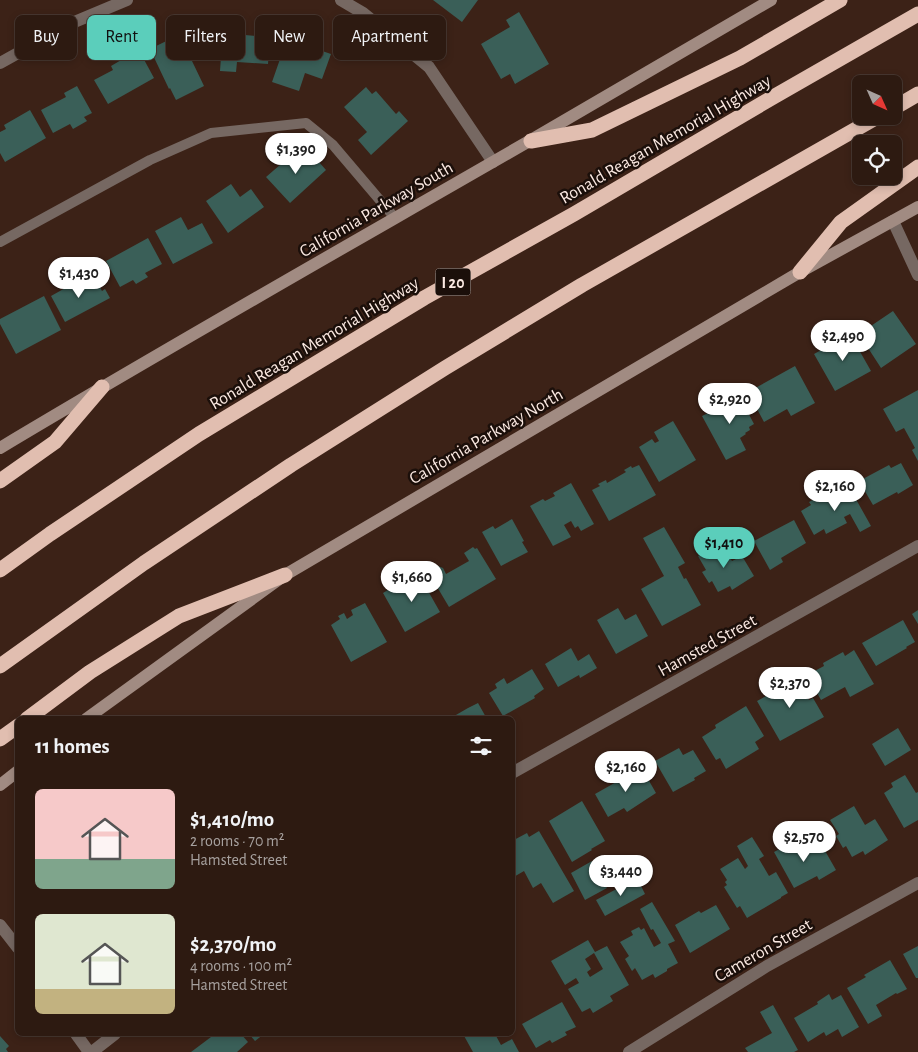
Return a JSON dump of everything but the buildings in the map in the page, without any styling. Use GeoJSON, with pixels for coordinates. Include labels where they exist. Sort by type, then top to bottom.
{"type":"FeatureCollection","features":[{"type":"Feature","properties":{"kind":"highway"},"geometry":{"type":"LineString","coordinates":[[531,141],[592,130],[740,58],[840,0]]}},
{"type":"Feature","properties":{"kind":"highway","name":"Ronald Reagan Memorial Highway"},"geometry":{"type":"LineString","coordinates":[[0,570],[50,534],[199,434],[424,298],[574,214],[918,14]]}},
{"type":"Feature","properties":{"kind":"highway"},"geometry":{"type":"LineString","coordinates":[[902,103],[918,94]]}},
{"type":"Feature","properties":{"kind":"highway"},"geometry":{"type":"LineString","coordinates":[[0,666],[144,563],[445,368],[582,285],[863,125]]}},
{"type":"Feature","properties":{"kind":"highway"},"geometry":{"type":"LineString","coordinates":[[800,272],[841,222],[918,166]]}},
{"type":"Feature","properties":{"kind":"highway"},"geometry":{"type":"LineString","coordinates":[[0,481],[54,442],[102,387]]}},
{"type":"Feature","properties":{"kind":"highway"},"geometry":{"type":"LineString","coordinates":[[31,716],[90,672],[179,616],[285,575]]}},
{"type":"Feature","properties":{"kind":"highway"},"geometry":{"type":"LineString","coordinates":[[0,739],[15,728]]}},
{"type":"Feature","properties":{"kind":"main road","name":"California Parkway South"},"geometry":{"type":"LineString","coordinates":[[0,448],[771,0]]}},
{"type":"Feature","properties":{"kind":"main road","name":"California Parkway North"},"geometry":{"type":"LineString","coordinates":[[90,716],[285,575],[800,272],[918,207]]}},
{"type":"Feature","properties":{"kind":"main road"},"geometry":{"type":"LineString","coordinates":[[0,784],[15,773]]}},
{"type":"Feature","properties":{"kind":"street"},"geometry":{"type":"LineString","coordinates":[[0,63],[72,23],[128,0]]}},
{"type":"Feature","properties":{"kind":"street"},"geometry":{"type":"LineString","coordinates":[[341,0],[363,13],[429,67],[493,162]]}},
{"type":"Feature","properties":{"kind":"street"},"geometry":{"type":"LineString","coordinates":[[893,221],[918,275]]}},
{"type":"Feature","properties":{"kind":"street","name":"Hamsted Street"},"geometry":{"type":"LineString","coordinates":[[515,771],[918,546]]}},
{"type":"Feature","properties":{"kind":"street","name":"Cameron Street"},"geometry":{"type":"LineString","coordinates":[[629,1052],[767,966],[918,883]]}},
{"type":"Feature","properties":{"kind":"street"},"geometry":{"type":"LineString","coordinates":[[0,925],[15,944]]}},
{"type":"Feature","properties":{"kind":"street"},"geometry":{"type":"LineString","coordinates":[[78,1036],[90,1052],[112,1036]]}},
{"type":"Feature","properties":{"kind":"lane"},"geometry":{"type":"LineString","coordinates":[[0,242],[150,160],[212,133],[306,123],[333,146],[395,218]]}}]}
